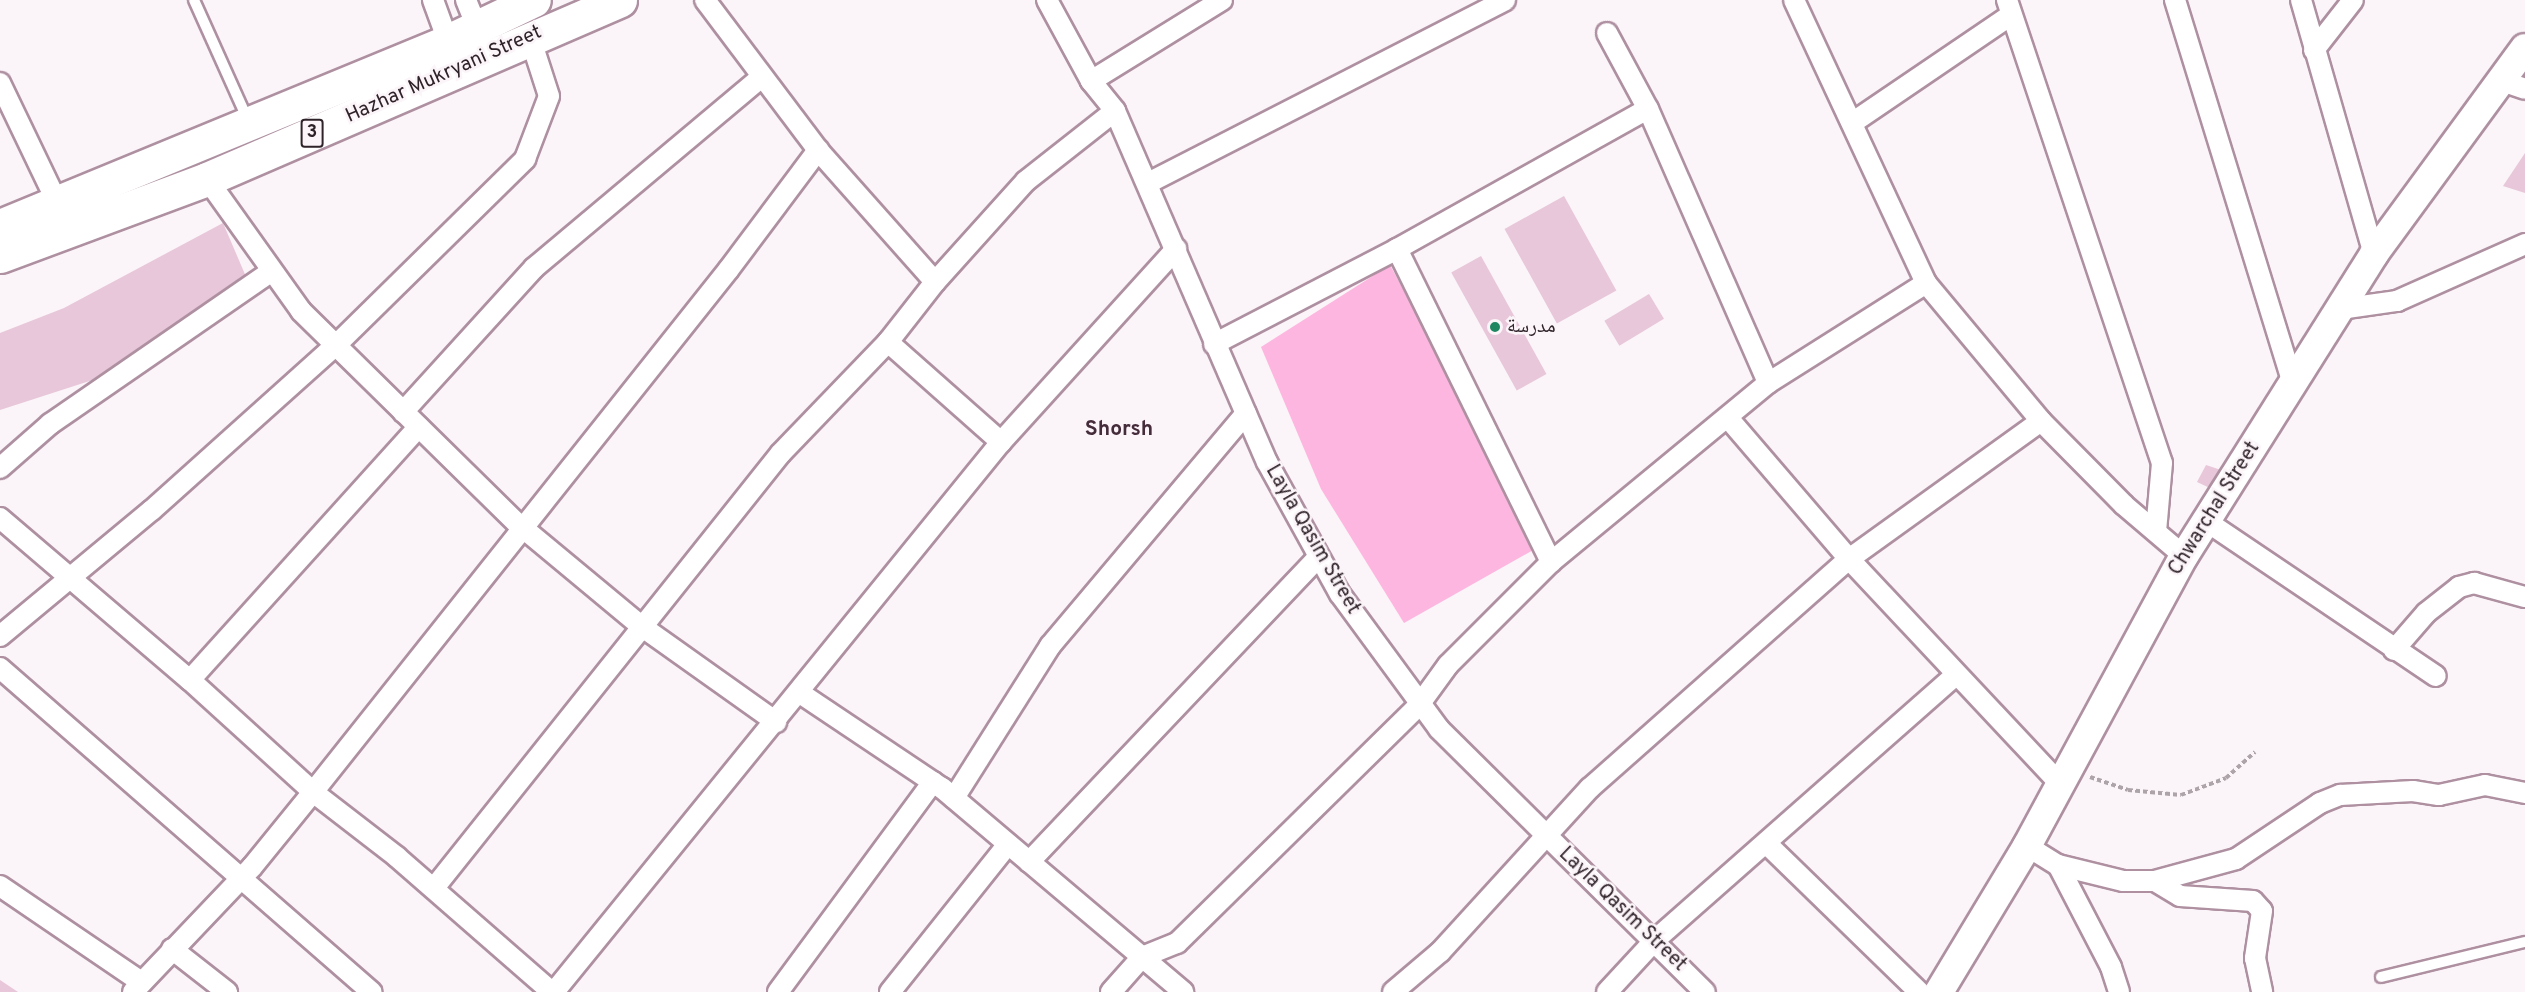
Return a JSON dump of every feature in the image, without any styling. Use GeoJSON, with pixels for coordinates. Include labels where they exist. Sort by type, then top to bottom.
{"type":"FeatureCollection","features":[{"type":"Feature","properties":{"kind":"highway","name":"Hazhar Mukryani Street"},"geometry":{"type":"LineString","coordinates":[[0,226],[448,41],[472,14],[534,0]]}},
{"type":"Feature","properties":{"kind":"highway","name":"Hazhar Mukryani Street"},"geometry":{"type":"LineString","coordinates":[[0,256],[207,179],[530,37],[620,0]]}},
{"type":"Feature","properties":{"kind":"main road","name":"Chwarchal Street"},"geometry":{"type":"LineString","coordinates":[[1939,992],[2027,846],[2184,556],[2374,254],[2514,85],[2525,48]]}},
{"type":"Feature","properties":{"kind":"street"},"geometry":{"type":"LineString","coordinates":[[433,0],[448,41]]}},
{"type":"Feature","properties":{"kind":"street"},"geometry":{"type":"LineString","coordinates":[[705,0],[818,150],[935,282]]}},
{"type":"Feature","properties":{"kind":"street","name":"Layla Qasim Street"},"geometry":{"type":"LineString","coordinates":[[1047,0],[1091,81],[1115,111],[1148,183],[1214,344],[1317,558],[1419,705],[1547,837],[1705,992]]}},
{"type":"Feature","properties":{"kind":"street"},"geometry":{"type":"LineString","coordinates":[[1091,81],[1222,0]]}},
{"type":"Feature","properties":{"kind":"street"},"geometry":{"type":"LineString","coordinates":[[1148,183],[1505,0]]}},
{"type":"Feature","properties":{"kind":"street"},"geometry":{"type":"LineString","coordinates":[[1794,0],[1926,283],[2041,421],[2124,505],[2184,556]]}},
{"type":"Feature","properties":{"kind":"street"},"geometry":{"type":"LineString","coordinates":[[2175,0],[2293,384]]}},
{"type":"Feature","properties":{"kind":"street"},"geometry":{"type":"LineString","coordinates":[[2301,0],[2374,254]]}},
{"type":"Feature","properties":{"kind":"street"},"geometry":{"type":"LineString","coordinates":[[2314,50],[2353,0]]}},
{"type":"Feature","properties":{"kind":"street"},"geometry":{"type":"LineString","coordinates":[[1852,123],[2009,8],[2162,463],[2156,531]]}},
{"type":"Feature","properties":{"kind":"street"},"geometry":{"type":"LineString","coordinates":[[1607,33],[1648,109],[1768,383]]}},
{"type":"Feature","properties":{"kind":"street"},"geometry":{"type":"LineString","coordinates":[[0,636],[70,580],[335,346],[525,159],[549,96],[530,37]]}},
{"type":"Feature","properties":{"kind":"street"},"geometry":{"type":"LineString","coordinates":[[404,412],[534,268],[762,78]]}},
{"type":"Feature","properties":{"kind":"street"},"geometry":{"type":"LineString","coordinates":[[0,83],[57,202]]}},
{"type":"Feature","properties":{"kind":"street"},"geometry":{"type":"LineString","coordinates":[[1214,344],[1397,249],[1648,109]]}},
{"type":"Feature","properties":{"kind":"street"},"geometry":{"type":"LineString","coordinates":[[434,888],[781,453],[888,342],[935,282],[1026,181],[1115,111]]}},
{"type":"Feature","properties":{"kind":"street"},"geometry":{"type":"LineString","coordinates":[[0,886],[137,987],[241,879],[313,792],[525,529],[818,150]]}},
{"type":"Feature","properties":{"kind":"street"},"geometry":{"type":"LineString","coordinates":[[207,179],[270,272],[335,346],[525,529],[641,626],[776,722]]}},
{"type":"Feature","properties":{"kind":"street"},"geometry":{"type":"LineString","coordinates":[[2340,309],[2397,302],[2525,244]]}},
{"type":"Feature","properties":{"kind":"street"},"geometry":{"type":"LineString","coordinates":[[0,518],[190,680],[313,792],[434,888],[553,992],[800,693],[1001,442],[1176,249]]}},
{"type":"Feature","properties":{"kind":"street"},"geometry":{"type":"LineString","coordinates":[[1397,249],[1551,562]]}},
{"type":"Feature","properties":{"kind":"street"},"geometry":{"type":"LineString","coordinates":[[0,468],[51,424],[270,272]]}},
{"type":"Feature","properties":{"kind":"street"},"geometry":{"type":"LineString","coordinates":[[1111,992],[1142,957],[1177,943],[1419,705],[1448,665],[1551,562],[1688,446],[1729,419],[1768,383],[1926,283]]}},
{"type":"Feature","properties":{"kind":"street"},"geometry":{"type":"LineString","coordinates":[[888,342],[1001,442]]}},
{"type":"Feature","properties":{"kind":"street"},"geometry":{"type":"LineString","coordinates":[[954,798],[1050,646],[1246,413]]}},
{"type":"Feature","properties":{"kind":"street"},"geometry":{"type":"LineString","coordinates":[[1729,419],[1849,559],[1956,675],[2063,776]]}},
{"type":"Feature","properties":{"kind":"street"},"geometry":{"type":"LineString","coordinates":[[1393,992],[1440,952],[1590,788],[1849,559],[2041,421]]}},
{"type":"Feature","properties":{"kind":"street"},"geometry":{"type":"LineString","coordinates":[[190,680],[419,427]]}},
{"type":"Feature","properties":{"kind":"street"},"geometry":{"type":"LineString","coordinates":[[2206,521],[2394,650],[2436,676]]}},
{"type":"Feature","properties":{"kind":"street"},"geometry":{"type":"LineString","coordinates":[[1029,862],[1317,558]]}},
{"type":"Feature","properties":{"kind":"street"},"geometry":{"type":"LineString","coordinates":[[2394,650],[2427,613],[2459,587],[2474,583],[2525,597]]}},
{"type":"Feature","properties":{"kind":"street"},"geometry":{"type":"LineString","coordinates":[[0,668],[372,992]]}},
{"type":"Feature","properties":{"kind":"street"},"geometry":{"type":"LineString","coordinates":[[1607,992],[1654,941],[1767,844],[1956,675]]}},
{"type":"Feature","properties":{"kind":"street"},"geometry":{"type":"LineString","coordinates":[[800,693],[954,798],[1183,992]]}},
{"type":"Feature","properties":{"kind":"street"},"geometry":{"type":"LineString","coordinates":[[778,992],[933,782]]}},
{"type":"Feature","properties":{"kind":"street"},"geometry":{"type":"LineString","coordinates":[[2027,846],[2058,865],[2123,881],[2155,880],[2236,859],[2262,845],[2320,803],[2340,795],[2369,791],[2439,795],[2486,785],[2525,793]]}},
{"type":"Feature","properties":{"kind":"street"},"geometry":{"type":"LineString","coordinates":[[890,992],[1008,844]]}},
{"type":"Feature","properties":{"kind":"street"},"geometry":{"type":"LineString","coordinates":[[1767,844],[1919,992]]}},
{"type":"Feature","properties":{"kind":"street"},"geometry":{"type":"LineString","coordinates":[[2058,865],[2111,967],[2119,992]]}},
{"type":"Feature","properties":{"kind":"street"},"geometry":{"type":"LineString","coordinates":[[2155,880],[2180,896],[2253,901],[2262,911],[2255,958],[2262,992]]}},
{"type":"Feature","properties":{"kind":"street"},"geometry":{"type":"LineString","coordinates":[[172,949],[227,992]]}},
{"type":"Feature","properties":{"kind":"street"},"geometry":{"type":"LineString","coordinates":[[2103,992],[2111,967]]}},
{"type":"Feature","properties":{"kind":"lane"},"geometry":{"type":"LineString","coordinates":[[194,0],[250,123]]}},
{"type":"Feature","properties":{"kind":"lane"},"geometry":{"type":"LineString","coordinates":[[2381,977],[2525,942]]}},
{"type":"Feature","properties":{"kind":"path"},"geometry":{"type":"LineString","coordinates":[[2063,776],[2128,790],[2181,795],[2226,778],[2255,752]]}},
{"type":"Feature","properties":{"kind":"shaded area"},"geometry":{"type":"Polygon","coordinates":[[[1390,265],[1542,545],[1404,623],[1321,489],[1261,347],[1390,265]]]}},
{"type":"Feature","properties":{"kind":"building"},"geometry":{"type":"Polygon","coordinates":[[[2525,153],[2525,193],[2503,186],[2525,153]]]}},
{"type":"Feature","properties":{"kind":"building"},"geometry":{"type":"Polygon","coordinates":[[[1564,196],[1616,290],[1557,323],[1505,229],[1564,196]]]}},
{"type":"Feature","properties":{"kind":"building"},"geometry":{"type":"Polygon","coordinates":[[[223,223],[247,279],[105,376],[0,410],[0,333],[64,308],[223,223]]]}},
{"type":"Feature","properties":{"kind":"building"},"geometry":{"type":"Polygon","coordinates":[[[1481,256],[1546,374],[1517,391],[1451,272],[1481,256]]]}},
{"type":"Feature","properties":{"kind":"building"},"geometry":{"type":"Polygon","coordinates":[[[1649,294],[1664,319],[1619,346],[1604,321],[1649,294]]]}},
{"type":"Feature","properties":{"kind":"building"},"geometry":{"type":"Polygon","coordinates":[[[2206,465],[2221,470],[2212,489],[2197,482],[2206,465]]]}},
{"type":"Feature","properties":{"kind":"building"},"geometry":{"type":"Polygon","coordinates":[[[0,980],[18,992],[0,992],[0,980]]]}},
{"type":"Feature","properties":{"kind":"place","name":"مدرسة"},"geometry":{"type":"Point","coordinates":[1495,327]}},
{"type":"Feature","properties":{"kind":"district","name":"Shorsh"},"geometry":{"type":"Point","coordinates":[1119,430]}}]}
